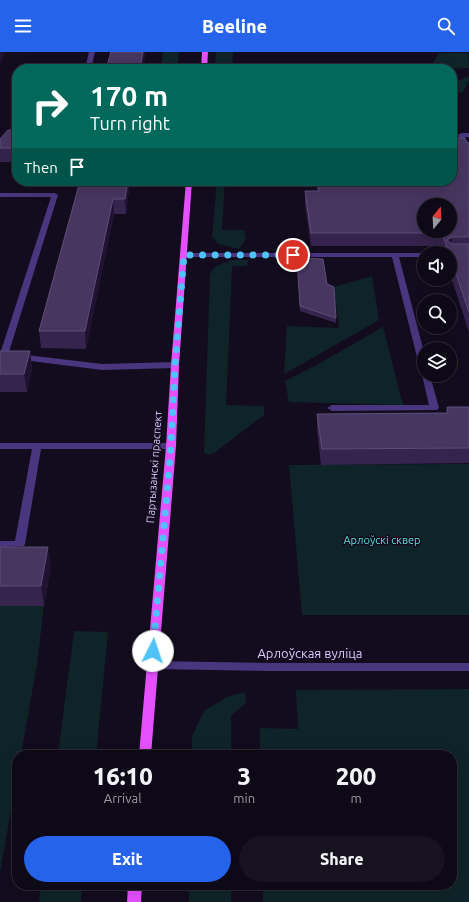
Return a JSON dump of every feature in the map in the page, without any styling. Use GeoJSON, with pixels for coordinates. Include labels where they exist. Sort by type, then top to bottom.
{"type":"FeatureCollection","features":[{"type":"Feature","properties":{"kind":"main road"},"geometry":{"type":"LineString","coordinates":[[204,64],[205,52]]}},
{"type":"Feature","properties":{"kind":"main road","name":"Партызанскі праспект"},"geometry":{"type":"LineString","coordinates":[[145,750],[171,446],[175,365],[189,186]]}},
{"type":"Feature","properties":{"kind":"main road"},"geometry":{"type":"LineString","coordinates":[[134,902],[135,890]]}},
{"type":"Feature","properties":{"kind":"street"},"geometry":{"type":"LineString","coordinates":[[89,64],[92,52]]}},
{"type":"Feature","properties":{"kind":"street"},"geometry":{"type":"LineString","coordinates":[[457,134],[469,135]]}},
{"type":"Feature","properties":{"kind":"street"},"geometry":{"type":"LineString","coordinates":[[461,135],[469,153]]}},
{"type":"Feature","properties":{"kind":"street"},"geometry":{"type":"LineString","coordinates":[[0,195],[54,195],[2,355],[102,368],[175,365]]}},
{"type":"Feature","properties":{"kind":"street"},"geometry":{"type":"LineString","coordinates":[[184,255],[417,255]]}},
{"type":"Feature","properties":{"kind":"street"},"geometry":{"type":"LineString","coordinates":[[395,256],[417,342]]}},
{"type":"Feature","properties":{"kind":"street"},"geometry":{"type":"LineString","coordinates":[[332,408],[434,408],[428,382]]}},
{"type":"Feature","properties":{"kind":"street"},"geometry":{"type":"LineString","coordinates":[[0,446],[171,446]]}},
{"type":"Feature","properties":{"kind":"street"},"geometry":{"type":"LineString","coordinates":[[0,544],[20,544],[37,446]]}},
{"type":"Feature","properties":{"kind":"street","name":"Арлоўская вуліца"},"geometry":{"type":"LineString","coordinates":[[152,665],[268,667],[469,667]]}},
{"type":"Feature","properties":{"kind":"green space"},"geometry":{"type":"Polygon","coordinates":[[[163,52],[179,52],[178,64],[162,64],[163,52]]]}},
{"type":"Feature","properties":{"kind":"green space"},"geometry":{"type":"Polygon","coordinates":[[[216,52],[233,52],[232,64],[215,63],[216,52]]]}},
{"type":"Feature","properties":{"kind":"green space"},"geometry":{"type":"Polygon","coordinates":[[[439,53],[468,53],[469,68],[457,68],[457,64],[432,64],[439,53]]]}},
{"type":"Feature","properties":{"kind":"green space"},"geometry":{"type":"Polygon","coordinates":[[[469,76],[469,81],[462,93],[457,92],[457,81],[469,76]]]}},
{"type":"Feature","properties":{"kind":"green space"},"geometry":{"type":"Polygon","coordinates":[[[217,186],[225,186],[222,230],[244,230],[246,239],[239,249],[219,244],[212,237],[217,186]]]}},
{"type":"Feature","properties":{"kind":"green space"},"geometry":{"type":"Polygon","coordinates":[[[233,260],[248,260],[247,266],[232,266],[226,405],[264,406],[264,415],[214,453],[208,455],[204,453],[210,275],[216,266],[233,260]]]}},
{"type":"Feature","properties":{"kind":"green space"},"geometry":{"type":"Polygon","coordinates":[[[372,276],[379,320],[284,374],[287,326],[339,328],[334,287],[372,276]]]}},
{"type":"Feature","properties":{"kind":"green space"},"geometry":{"type":"Polygon","coordinates":[[[383,327],[403,405],[289,402],[285,381],[317,365],[383,327]]]}},
{"type":"Feature","properties":{"kind":"green space","name":"Арлоўскі сквер"},"geometry":{"type":"Polygon","coordinates":[[[469,464],[469,615],[302,615],[289,465],[469,464]]]}},
{"type":"Feature","properties":{"kind":"green space"},"geometry":{"type":"Polygon","coordinates":[[[0,606],[44,606],[37,664],[22,750],[12,750],[12,805],[0,873],[0,606]]]}},
{"type":"Feature","properties":{"kind":"green space"},"geometry":{"type":"Polygon","coordinates":[[[74,631],[108,632],[96,750],[59,750],[74,631]]]}},
{"type":"Feature","properties":{"kind":"green space"},"geometry":{"type":"Polygon","coordinates":[[[469,689],[469,902],[263,902],[263,890],[457,890],[457,750],[260,750],[260,728],[298,729],[296,690],[469,689]]]}},
{"type":"Feature","properties":{"kind":"green space"},"geometry":{"type":"Polygon","coordinates":[[[245,692],[246,703],[231,715],[231,750],[192,750],[192,736],[204,711],[227,697],[245,692]]]}},
{"type":"Feature","properties":{"kind":"green space"},"geometry":{"type":"Polygon","coordinates":[[[40,890],[82,890],[81,902],[39,902],[40,890]]]}},
{"type":"Feature","properties":{"kind":"green space"},"geometry":{"type":"Polygon","coordinates":[[[189,890],[231,890],[231,902],[189,902],[189,890]]]}},
{"type":"Feature","properties":{"kind":"building"},"geometry":{"type":"Polygon","coordinates":[[[111,52],[143,52],[141,64],[107,64],[111,52]]]}},
{"type":"Feature","properties":{"kind":"building"},"geometry":{"type":"Polygon","coordinates":[[[8,130],[12,130],[12,148],[0,148],[0,139],[8,130]]]}},
{"type":"Feature","properties":{"kind":"building"},"geometry":{"type":"Polygon","coordinates":[[[457,138],[464,138],[469,143],[469,237],[457,237],[457,198],[417,198],[417,233],[311,233],[305,191],[319,191],[318,186],[457,186],[457,138]]]}},
{"type":"Feature","properties":{"kind":"building"},"geometry":{"type":"Polygon","coordinates":[[[79,186],[127,186],[125,199],[113,199],[85,331],[39,331],[79,186]]]}},
{"type":"Feature","properties":{"kind":"building"},"geometry":{"type":"Polygon","coordinates":[[[444,238],[450,238],[447,240],[452,244],[469,244],[469,312],[457,277],[457,246],[447,246],[444,238]]]}},
{"type":"Feature","properties":{"kind":"building"},"geometry":{"type":"Polygon","coordinates":[[[297,258],[323,259],[327,284],[334,287],[336,318],[300,306],[297,258]]]}},
{"type":"Feature","properties":{"kind":"building"},"geometry":{"type":"Polygon","coordinates":[[[0,351],[30,351],[24,374],[0,374],[0,351]]]}},
{"type":"Feature","properties":{"kind":"building"},"geometry":{"type":"Polygon","coordinates":[[[447,407],[469,407],[469,448],[322,449],[317,414],[448,413],[447,407]]]}},
{"type":"Feature","properties":{"kind":"building"},"geometry":{"type":"Polygon","coordinates":[[[0,547],[48,547],[41,586],[0,586],[0,547]]]}},
{"type":"Feature","properties":{"kind":"route"},"geometry":{"type":"LineString","coordinates":[[153,651],[171,446],[175,365],[184,255],[293,255]]}}]}
